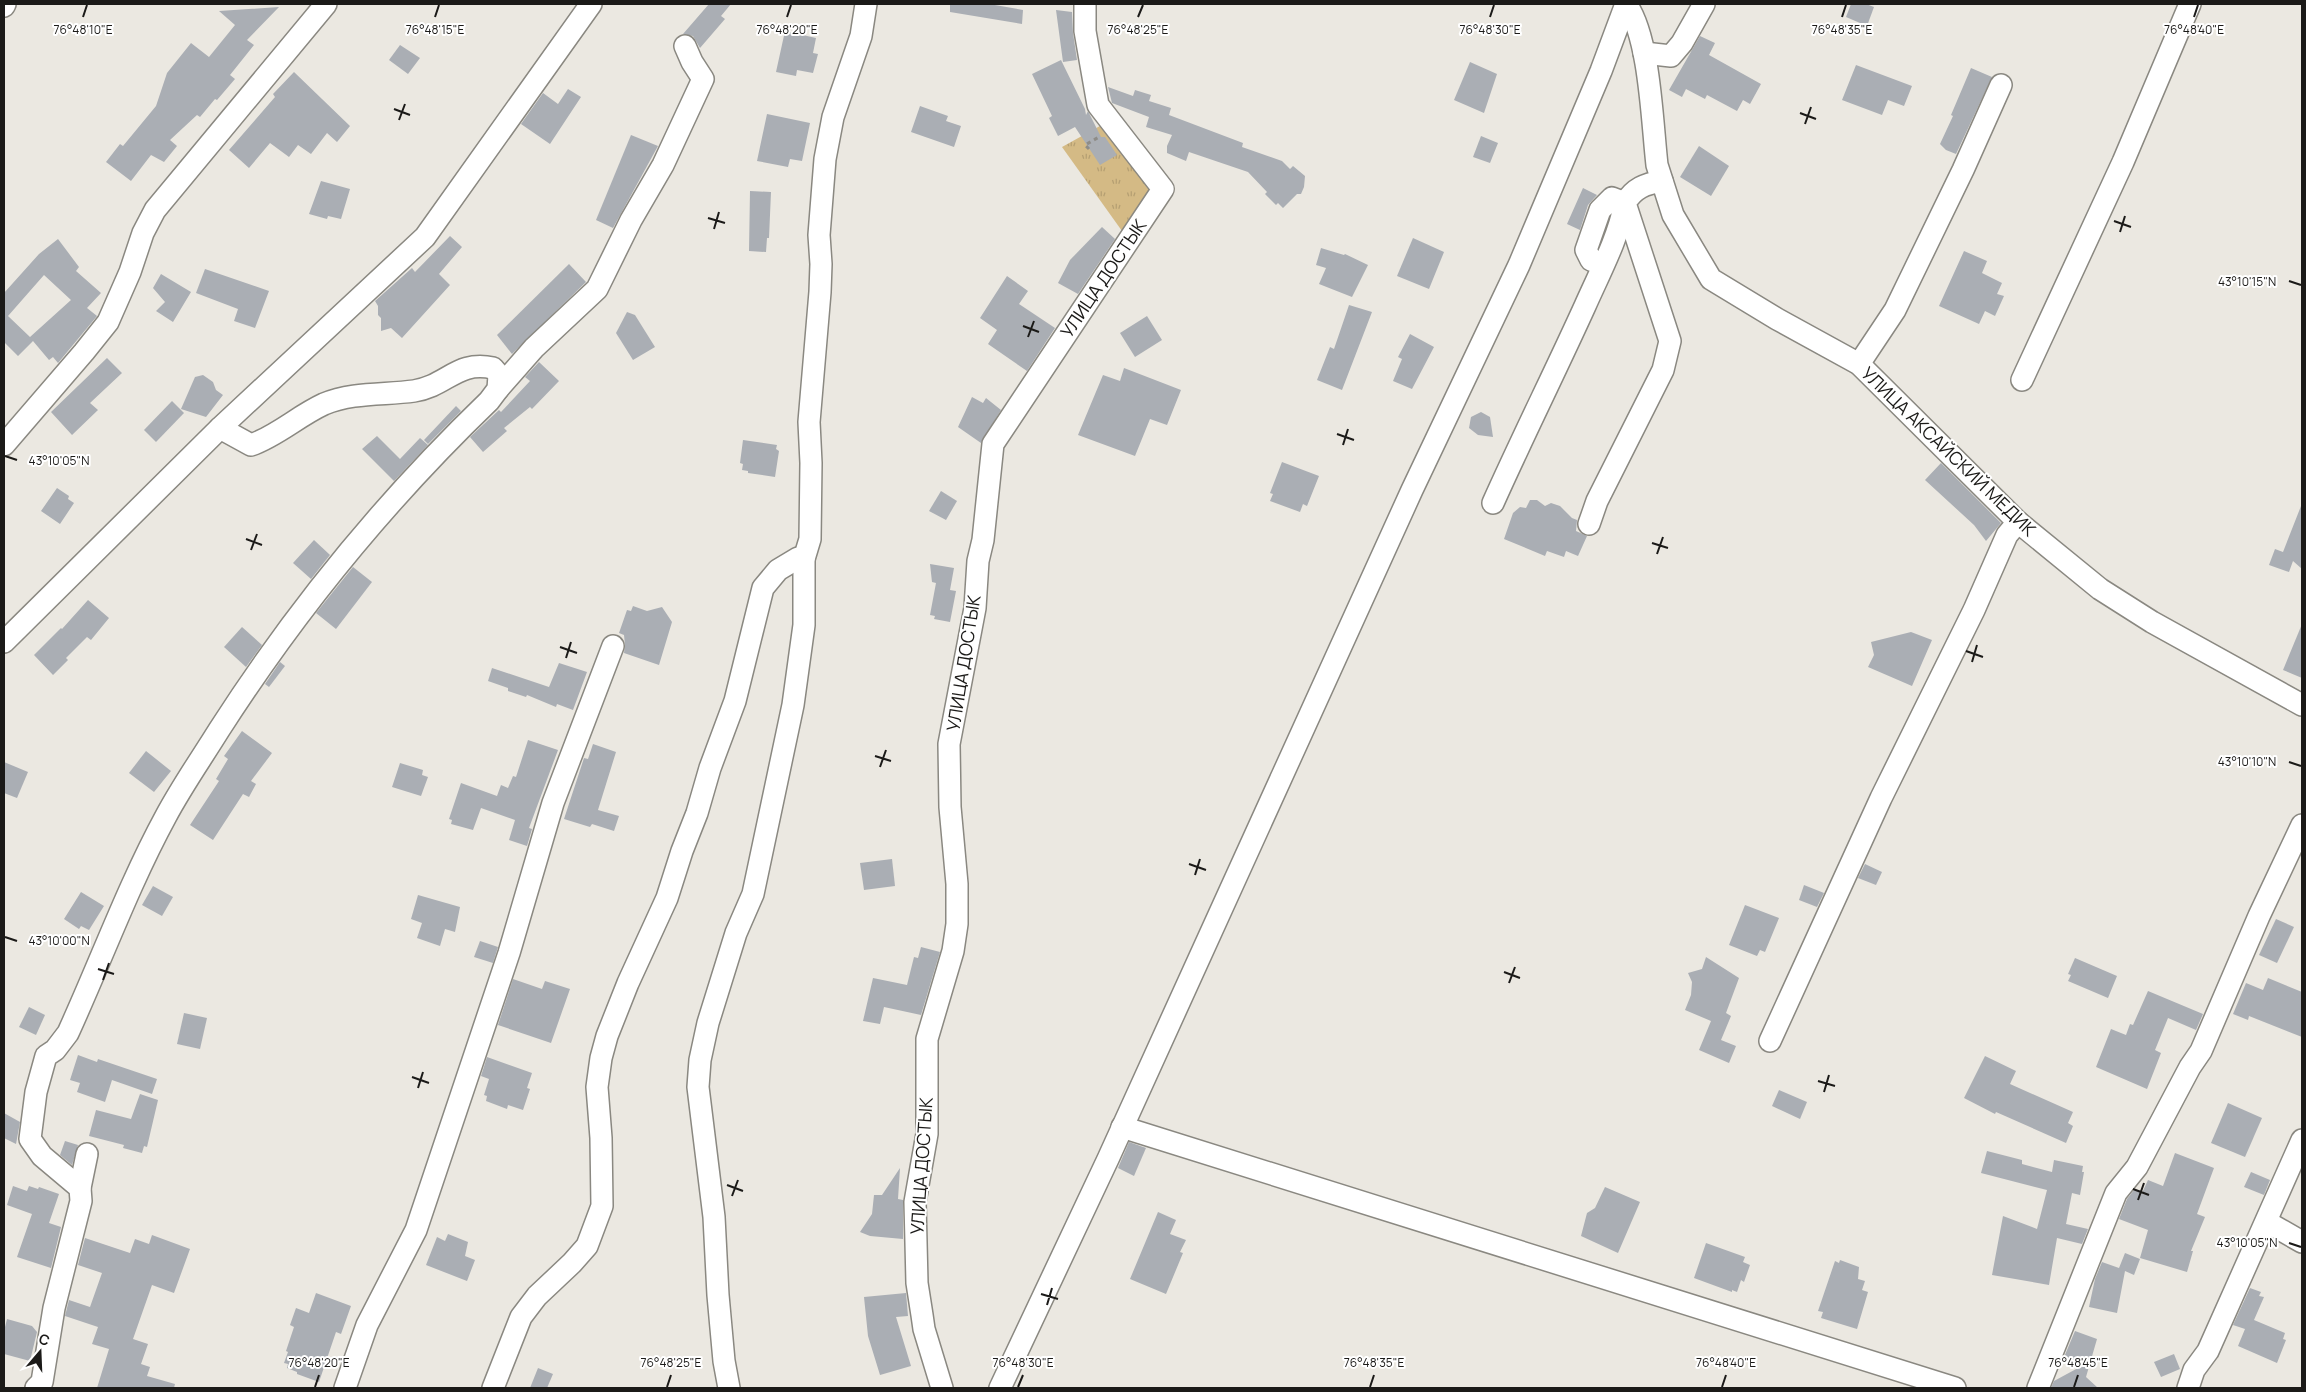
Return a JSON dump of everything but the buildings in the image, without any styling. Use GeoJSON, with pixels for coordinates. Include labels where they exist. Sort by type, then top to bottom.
{"type":"FeatureCollection","features":[{"type":"Feature","properties":{"kind":"street"},"geometry":{"type":"LineString","coordinates":[[4,445],[108,322],[130,272],[143,233],[155,210],[326,4]]}},
{"type":"Feature","properties":{"kind":"street"},"geometry":{"type":"LineString","coordinates":[[4,642],[220,428],[425,237],[591,4]]}},
{"type":"Feature","properties":{"kind":"street"},"geometry":{"type":"LineString","coordinates":[[729,1388],[724,1361],[714,1217],[698,1087],[700,1060],[708,1023],[730,950],[753,894],[793,705],[804,625],[804,559],[810,539],[811,464],[809,422],[820,292],[819,236],[825,159],[834,117],[861,36],[866,4]]}},
{"type":"Feature","properties":{"kind":"street","name":"УЛИЦА ДОСТЫК"},"geometry":{"type":"LineString","coordinates":[[942,1388],[924,1329],[917,1283],[915,1202],[926,1134],[927,1039],[953,951],[957,924],[957,877],[950,807],[949,744],[975,608],[978,560],[983,540],[993,444],[1163,189],[1098,105],[1085,31],[1085,4]]}},
{"type":"Feature","properties":{"kind":"street"},"geometry":{"type":"LineString","coordinates":[[1000,1388],[1122,1127],[1361,603],[1519,265],[1601,70],[1626,4]]}},
{"type":"Feature","properties":{"kind":"street","name":"УЛИЦА АКСАЙСКИЙ МЕДИК"},"geometry":{"type":"LineString","coordinates":[[1626,4],[1634,15],[1644,53],[1657,165],[1673,216],[1711,279],[1777,320],[1859,364],[2018,522],[2100,589],[2152,622],[2302,705]]}},
{"type":"Feature","properties":{"kind":"street"},"geometry":{"type":"LineString","coordinates":[[1644,53],[1671,56],[1682,43],[1704,4]]}},
{"type":"Feature","properties":{"kind":"street"},"geometry":{"type":"LineString","coordinates":[[2022,380],[2123,162],[2190,4]]}},
{"type":"Feature","properties":{"kind":"street"},"geometry":{"type":"LineString","coordinates":[[80,1188],[42,1156],[30,1139],[36,1092],[46,1056],[55,1050],[68,1033],[91,983],[130,887],[166,816],[249,684],[292,623],[382,511],[489,401],[523,360],[597,289],[631,220],[663,165],[703,79],[692,62],[685,46]]}},
{"type":"Feature","properties":{"kind":"street"},"geometry":{"type":"LineString","coordinates":[[1859,364],[1895,310],[1963,170],[2001,85]]}},
{"type":"Feature","properties":{"kind":"street"},"geometry":{"type":"LineString","coordinates":[[1493,502],[1603,265],[1620,226],[1625,203],[1630,194],[1644,184],[1662,181]]}},
{"type":"Feature","properties":{"kind":"street"},"geometry":{"type":"LineString","coordinates":[[1589,524],[1598,501],[1663,370],[1670,341],[1625,203]]}},
{"type":"Feature","properties":{"kind":"street"},"geometry":{"type":"LineString","coordinates":[[485,367],[523,360]]}},
{"type":"Feature","properties":{"kind":"street"},"geometry":{"type":"LineString","coordinates":[[220,428],[251,445],[266,440],[304,414],[326,403],[356,396],[415,391],[446,380],[467,367],[493,368],[498,375],[498,389]]}},
{"type":"Feature","properties":{"kind":"street"},"geometry":{"type":"LineString","coordinates":[[1770,1041],[1880,798],[1974,610],[2007,534],[2018,522]]}},
{"type":"Feature","properties":{"kind":"street"},"geometry":{"type":"LineString","coordinates":[[493,1388],[520,1317],[537,1296],[587,1246],[602,1206],[601,1138],[596,1087],[605,1044],[628,983],[667,898],[697,813],[710,768],[735,701],[763,588],[778,570],[798,558],[804,559]]}},
{"type":"Feature","properties":{"kind":"street"},"geometry":{"type":"LineString","coordinates":[[345,1388],[367,1325],[416,1230],[509,953],[553,803],[614,646]]}},
{"type":"Feature","properties":{"kind":"street"},"geometry":{"type":"LineString","coordinates":[[2038,1388],[2116,1193],[2137,1167],[2190,1067],[2201,1051],[2259,916],[2302,824]]}},
{"type":"Feature","properties":{"kind":"street"},"geometry":{"type":"LineString","coordinates":[[1122,1127],[1955,1388]]}},
{"type":"Feature","properties":{"kind":"street"},"geometry":{"type":"LineString","coordinates":[[2188,1388],[2194,1370],[2208,1351],[2302,1140]]}},
{"type":"Feature","properties":{"kind":"street"},"geometry":{"type":"LineString","coordinates":[[36,1388],[42,1382],[54,1308],[78,1221],[81,1201],[80,1188],[87,1154]]}},
{"type":"Feature","properties":{"kind":"street"},"geometry":{"type":"LineString","coordinates":[[2267,1222],[2302,1242]]}},
{"type":"Feature","properties":{"kind":"green space"},"geometry":{"type":"Polygon","coordinates":[[[1109,121],[1161,190],[1127,238],[1062,147],[1109,121]]]}}]}
